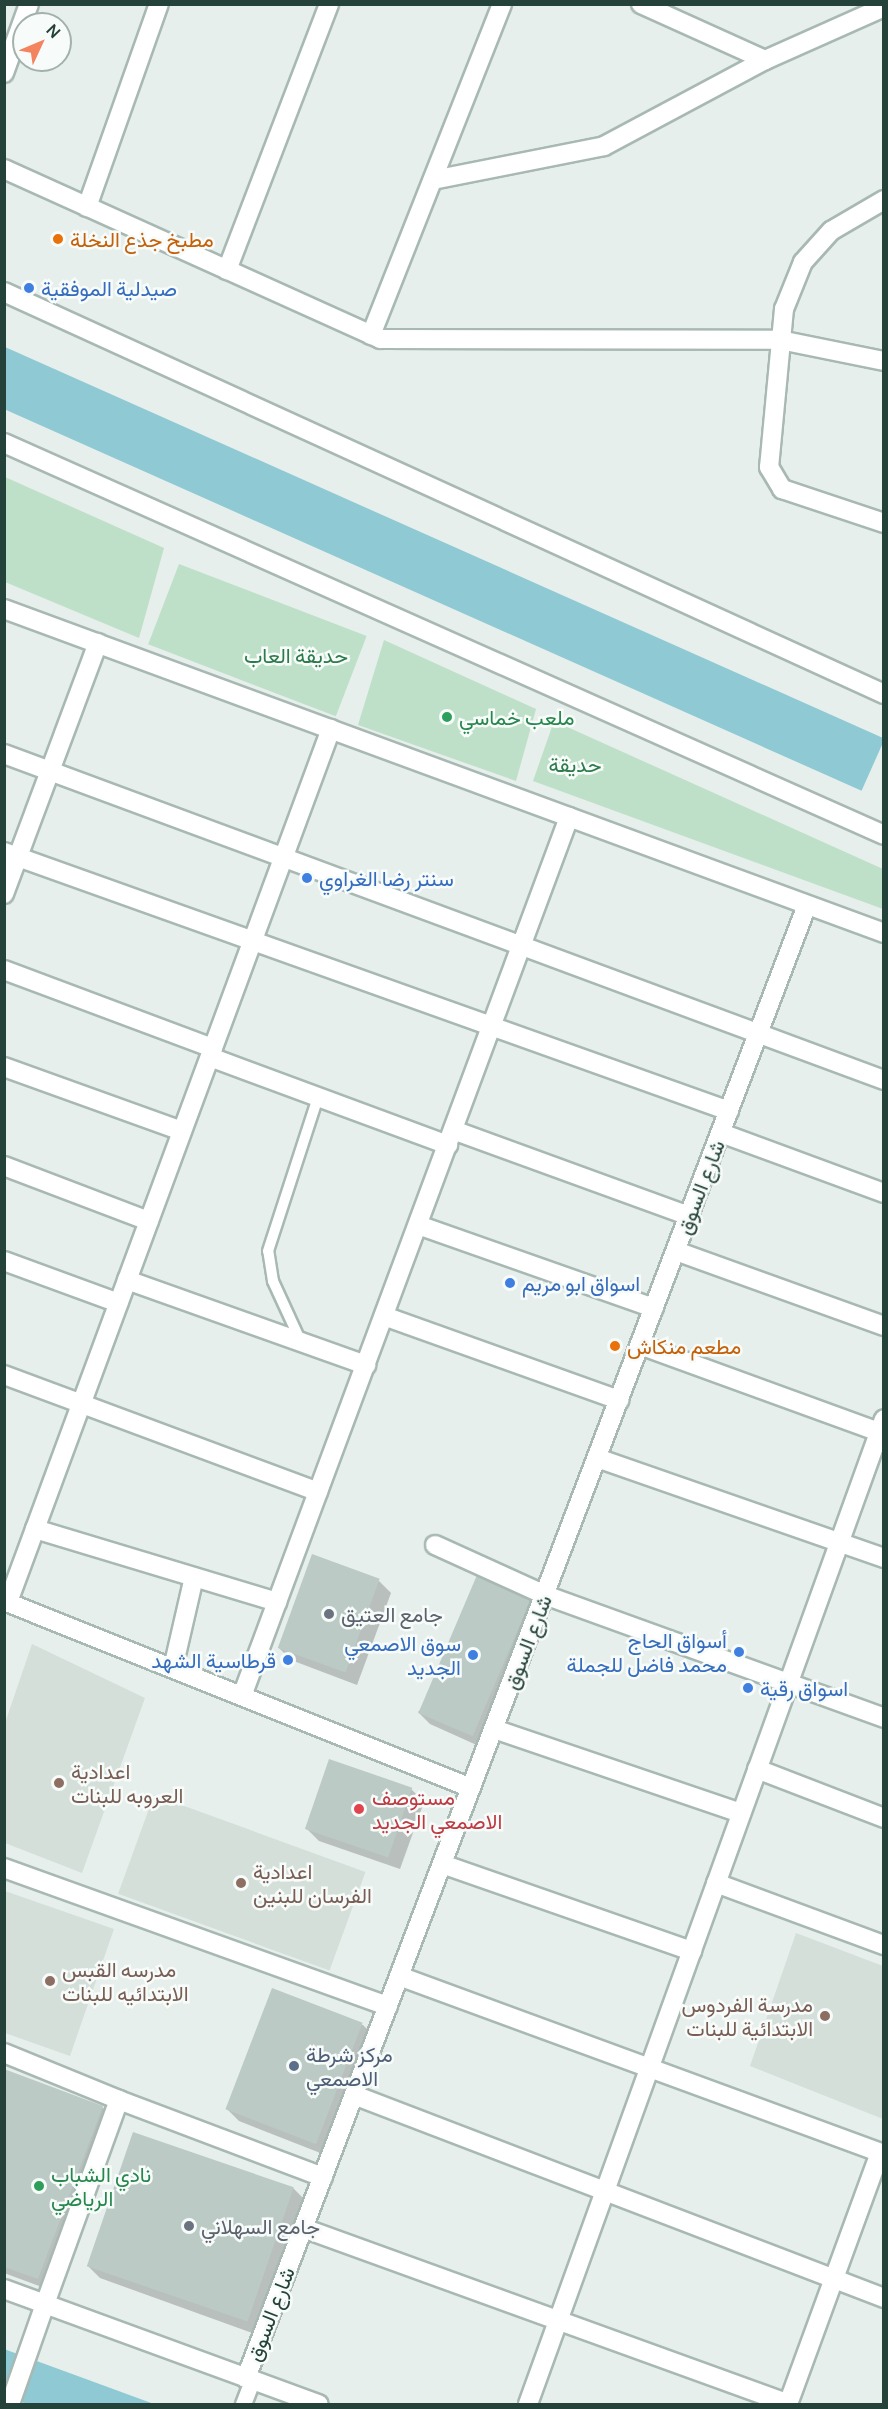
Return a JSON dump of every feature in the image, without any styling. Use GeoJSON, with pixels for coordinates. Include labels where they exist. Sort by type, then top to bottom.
{"type":"FeatureCollection","features":[{"type":"Feature","properties":{"kind":"street"},"geometry":{"type":"LineString","coordinates":[[4,73],[29,4]]}},
{"type":"Feature","properties":{"kind":"street"},"geometry":{"type":"LineString","coordinates":[[87,207],[159,4]]}},
{"type":"Feature","properties":{"kind":"street"},"geometry":{"type":"LineString","coordinates":[[226,270],[328,4]]}},
{"type":"Feature","properties":{"kind":"street"},"geometry":{"type":"LineString","coordinates":[[371,335],[502,4]]}},
{"type":"Feature","properties":{"kind":"street"},"geometry":{"type":"LineString","coordinates":[[641,4],[765,60]]}},
{"type":"Feature","properties":{"kind":"street"},"geometry":{"type":"LineString","coordinates":[[433,180],[604,146],[765,60],[884,7]]}},
{"type":"Feature","properties":{"kind":"street"},"geometry":{"type":"LineString","coordinates":[[4,169],[380,339],[780,340],[884,361]]}},
{"type":"Feature","properties":{"kind":"street"},"geometry":{"type":"LineString","coordinates":[[884,200],[831,231],[803,262],[784,309],[769,467],[782,489],[884,523]]}},
{"type":"Feature","properties":{"kind":"street"},"geometry":{"type":"LineString","coordinates":[[4,292],[884,694]]}},
{"type":"Feature","properties":{"kind":"street"},"geometry":{"type":"LineString","coordinates":[[4,443],[884,835]]}},
{"type":"Feature","properties":{"kind":"street"},"geometry":{"type":"LineString","coordinates":[[4,609],[884,933]]}},
{"type":"Feature","properties":{"kind":"street"},"geometry":{"type":"LineString","coordinates":[[4,894],[12,854],[50,771],[98,643]]}},
{"type":"Feature","properties":{"kind":"street"},"geometry":{"type":"LineString","coordinates":[[331,729],[35,1529],[11,1575],[6,1601],[471,1788]]}},
{"type":"Feature","properties":{"kind":"street"},"geometry":{"type":"LineString","coordinates":[[4,754],[884,1080]]}},
{"type":"Feature","properties":{"kind":"street"},"geometry":{"type":"LineString","coordinates":[[242,1696],[569,818]]}},
{"type":"Feature","properties":{"kind":"street"},"geometry":{"type":"LineString","coordinates":[[12,854],[729,1111]]}},
{"type":"Feature","properties":{"kind":"street","name":"شارع السوق"},"geometry":{"type":"LineString","coordinates":[[249,2379],[303,2228],[807,905]]}},
{"type":"Feature","properties":{"kind":"street"},"geometry":{"type":"LineString","coordinates":[[4,970],[318,1097],[450,1137],[689,1216]]}},
{"type":"Feature","properties":{"kind":"street"},"geometry":{"type":"LineString","coordinates":[[4,1067],[183,1131]]}},
{"type":"Feature","properties":{"kind":"street"},"geometry":{"type":"LineString","coordinates":[[721,1133],[884,1193]]}},
{"type":"Feature","properties":{"kind":"street"},"geometry":{"type":"LineString","coordinates":[[4,1166],[149,1221]]}},
{"type":"Feature","properties":{"kind":"street"},"geometry":{"type":"LineString","coordinates":[[418,1225],[654,1308]]}},
{"type":"Feature","properties":{"kind":"street"},"geometry":{"type":"LineString","coordinates":[[676,1251],[884,1326]]}},
{"type":"Feature","properties":{"kind":"street"},"geometry":{"type":"LineString","coordinates":[[4,1261],[119,1303]]}},
{"type":"Feature","properties":{"kind":"street"},"geometry":{"type":"LineString","coordinates":[[127,1280],[366,1365]]}},
{"type":"Feature","properties":{"kind":"street"},"geometry":{"type":"LineString","coordinates":[[384,1316],[619,1400]]}},
{"type":"Feature","properties":{"kind":"street"},"geometry":{"type":"LineString","coordinates":[[528,2404],[881,1426],[640,1345]]}},
{"type":"Feature","properties":{"kind":"street"},"geometry":{"type":"LineString","coordinates":[[4,1375],[318,1492]]}},
{"type":"Feature","properties":{"kind":"street"},"geometry":{"type":"LineString","coordinates":[[597,1458],[884,1558]]}},
{"type":"Feature","properties":{"kind":"street"},"geometry":{"type":"LineString","coordinates":[[35,1529],[277,1602]]}},
{"type":"Feature","properties":{"kind":"street"},"geometry":{"type":"LineString","coordinates":[[435,1545],[545,1595],[884,1718]]}},
{"type":"Feature","properties":{"kind":"street"},"geometry":{"type":"LineString","coordinates":[[173,1668],[194,1577]]}},
{"type":"Feature","properties":{"kind":"street"},"geometry":{"type":"LineString","coordinates":[[494,1729],[741,1813]]}},
{"type":"Feature","properties":{"kind":"street"},"geometry":{"type":"LineString","coordinates":[[757,1769],[884,1818]]}},
{"type":"Feature","properties":{"kind":"street"},"geometry":{"type":"LineString","coordinates":[[442,1864],[692,1951]]}},
{"type":"Feature","properties":{"kind":"street"},"geometry":{"type":"LineString","coordinates":[[4,1868],[388,2006]]}},
{"type":"Feature","properties":{"kind":"street"},"geometry":{"type":"LineString","coordinates":[[716,1883],[884,1945]]}},
{"type":"Feature","properties":{"kind":"street"},"geometry":{"type":"LineString","coordinates":[[303,2228],[788,2404],[882,2154],[399,1976]]}},
{"type":"Feature","properties":{"kind":"street"},"geometry":{"type":"LineString","coordinates":[[4,2053],[119,2100],[323,2177]]}},
{"type":"Feature","properties":{"kind":"street"},"geometry":{"type":"LineString","coordinates":[[354,2095],[884,2298]]}},
{"type":"Feature","properties":{"kind":"street"},"geometry":{"type":"LineString","coordinates":[[10,2404],[119,2100]]}},
{"type":"Feature","properties":{"kind":"street"},"geometry":{"type":"LineString","coordinates":[[4,2289],[319,2404]]}},
{"type":"Feature","properties":{"kind":"street"},"geometry":{"type":"LineString","coordinates":[[243,2404],[249,2379]]}},
{"type":"Feature","properties":{"kind":"lane"},"geometry":{"type":"LineString","coordinates":[[301,1342],[273,1281],[268,1251],[318,1097]]}},
{"type":"Feature","properties":{"kind":"shaded area","name":"اعدادية العروبه للبنات"},"geometry":{"type":"Polygon","coordinates":[[[32,1644],[145,1698],[82,1873],[5,1843],[5,1723],[32,1644]]]}},
{"type":"Feature","properties":{"kind":"shaded area","name":"اعدادية الفرسان للبنين"},"geometry":{"type":"Polygon","coordinates":[[[154,1795],[365,1872],[330,1971],[118,1894],[154,1795]]]}},
{"type":"Feature","properties":{"kind":"shaded area","name":"مدرسه القبس الابتدائيه للبنات"},"geometry":{"type":"Polygon","coordinates":[[[5,1891],[114,1929],[70,2056],[5,2033],[5,1891]]]}},
{"type":"Feature","properties":{"kind":"shaded area","name":"مدرسة الفردوس الابتدائية للبنات"},"geometry":{"type":"Polygon","coordinates":[[[796,1933],[883,1966],[883,2119],[750,2066],[796,1933]]]}},
{"type":"Feature","properties":{"kind":"green space"},"geometry":{"type":"Polygon","coordinates":[[[5,477],[164,548],[139,638],[5,582],[5,477]]]}},
{"type":"Feature","properties":{"kind":"green space","name":"حديقة العاب"},"geometry":{"type":"Polygon","coordinates":[[[179,564],[367,636],[336,716],[148,644],[179,564]]]}},
{"type":"Feature","properties":{"kind":"green space","name":"ملعب خماسي"},"geometry":{"type":"Polygon","coordinates":[[[384,640],[536,709],[516,781],[358,725],[384,640]]]}},
{"type":"Feature","properties":{"kind":"green space","name":"حديقة"},"geometry":{"type":"Polygon","coordinates":[[[554,721],[883,869],[883,909],[533,781],[554,721]]]}},
{"type":"Feature","properties":{"kind":"water"},"geometry":{"type":"Polygon","coordinates":[[[5,347],[884,738],[862,791],[4,409],[5,347]]]}},
{"type":"Feature","properties":{"kind":"water"},"geometry":{"type":"Polygon","coordinates":[[[4,2349],[154,2404],[27,2404],[5,2396],[4,2349]]]}},
{"type":"Feature","properties":{"kind":"building","name":"جامع العتيق"},"geometry":{"type":"Polygon","coordinates":[[[312,1554],[380,1579],[345,1673],[278,1648],[312,1554]]]}},
{"type":"Feature","properties":{"kind":"building","name":"سوق الاصمعي الجديد"},"geometry":{"type":"Polygon","coordinates":[[[477,1575],[531,1598],[473,1736],[418,1713],[477,1575]]]}},
{"type":"Feature","properties":{"kind":"building","name":"مستوصف الاصمعي الجديد"},"geometry":{"type":"Polygon","coordinates":[[[329,1759],[412,1788],[388,1858],[305,1829],[329,1759]]]}},
{"type":"Feature","properties":{"kind":"building","name":"مركز شرطة الاصمعي"},"geometry":{"type":"Polygon","coordinates":[[[272,1988],[363,2023],[316,2144],[225,2109],[272,1988]]]}},
{"type":"Feature","properties":{"kind":"building","name":"نادي الشباب الرياضي"},"geometry":{"type":"Polygon","coordinates":[[[4,2069],[103,2106],[38,2279],[4,2267],[4,2069]]]}},
{"type":"Feature","properties":{"kind":"building","name":"جامع السهلاني"},"geometry":{"type":"Polygon","coordinates":[[[133,2132],[294,2187],[248,2322],[87,2266],[133,2132]]]}},
{"type":"Feature","properties":{"kind":"place","name":"مطبخ جذع النخلة"},"geometry":{"type":"Point","coordinates":[58,239]}},
{"type":"Feature","properties":{"kind":"place","name":"صيدلية الموفقية"},"geometry":{"type":"Point","coordinates":[29,288]}},
{"type":"Feature","properties":{"kind":"place","name":"ملعب خماسي"},"geometry":{"type":"Point","coordinates":[447,717]}},
{"type":"Feature","properties":{"kind":"place","name":"سنتر رضا الغراوي"},"geometry":{"type":"Point","coordinates":[307,878]}},
{"type":"Feature","properties":{"kind":"place","name":"اسواق ابو مريم"},"geometry":{"type":"Point","coordinates":[510,1283]}},
{"type":"Feature","properties":{"kind":"place","name":"مطعم منكاش"},"geometry":{"type":"Point","coordinates":[615,1346]}},
{"type":"Feature","properties":{"kind":"place","name":"جامع العتيق"},"geometry":{"type":"Point","coordinates":[329,1614]}},
{"type":"Feature","properties":{"kind":"place","name":"أسواق الحاج محمد فاضل للجملة"},"geometry":{"type":"Point","coordinates":[739,1652]}},
{"type":"Feature","properties":{"kind":"place","name":"سوق الاصمعي الجديد"},"geometry":{"type":"Point","coordinates":[473,1655]}},
{"type":"Feature","properties":{"kind":"place","name":"قرطاسية الشهد"},"geometry":{"type":"Point","coordinates":[288,1660]}},
{"type":"Feature","properties":{"kind":"place","name":"اسواق رقية"},"geometry":{"type":"Point","coordinates":[748,1688]}},
{"type":"Feature","properties":{"kind":"place","name":"اعدادية العروبه للبنات"},"geometry":{"type":"Point","coordinates":[59,1783]}},
{"type":"Feature","properties":{"kind":"place","name":"مستوصف الاصمعي الجديد"},"geometry":{"type":"Point","coordinates":[359,1809]}},
{"type":"Feature","properties":{"kind":"place","name":"اعدادية الفرسان للبنين"},"geometry":{"type":"Point","coordinates":[241,1883]}},
{"type":"Feature","properties":{"kind":"place","name":"مدرسه القبس الابتدائيه للبنات"},"geometry":{"type":"Point","coordinates":[50,1981]}},
{"type":"Feature","properties":{"kind":"place","name":"مدرسة الفردوس الابتدائية للبنات"},"geometry":{"type":"Point","coordinates":[825,2016]}},
{"type":"Feature","properties":{"kind":"place","name":"مركز شرطة الاصمعي"},"geometry":{"type":"Point","coordinates":[294,2066]}},
{"type":"Feature","properties":{"kind":"place","name":"نادي الشباب الرياضي"},"geometry":{"type":"Point","coordinates":[39,2186]}},
{"type":"Feature","properties":{"kind":"place","name":"جامع السهلاني"},"geometry":{"type":"Point","coordinates":[189,2226]}}]}
